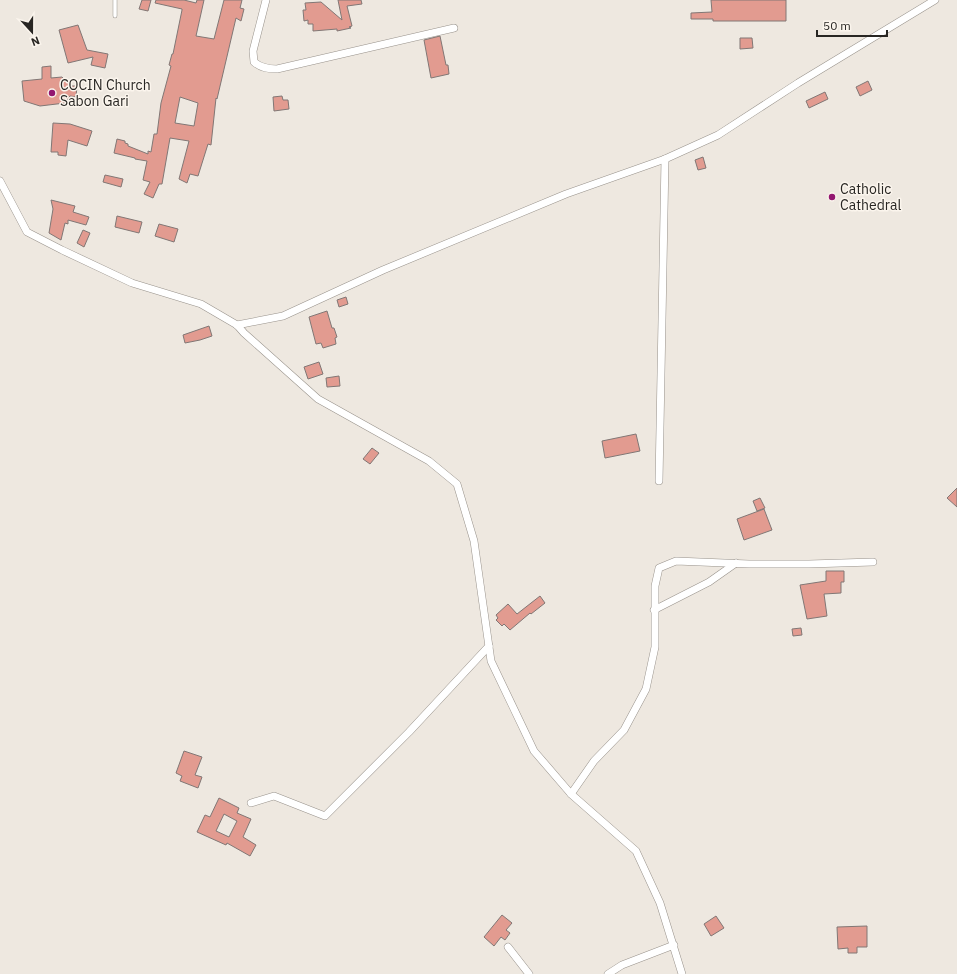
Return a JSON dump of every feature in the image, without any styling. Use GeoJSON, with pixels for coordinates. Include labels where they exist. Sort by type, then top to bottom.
{"type":"FeatureCollection","features":[{"type":"Feature","properties":{"kind":"street"},"geometry":{"type":"LineString","coordinates":[[266,0],[254,50],[254,62],[266,69],[277,69],[454,28]]}},
{"type":"Feature","properties":{"kind":"street"},"geometry":{"type":"LineString","coordinates":[[237,324],[283,316],[383,270],[566,194],[665,159],[718,135],[798,83],[935,0]]}},
{"type":"Feature","properties":{"kind":"street"},"geometry":{"type":"LineString","coordinates":[[659,481],[665,159]]}},
{"type":"Feature","properties":{"kind":"street"},"geometry":{"type":"LineString","coordinates":[[0,181],[28,232],[132,283],[201,304],[237,324],[244,333],[318,399],[429,461],[457,484],[474,541],[491,661],[534,751],[571,794],[636,851],[660,903],[682,974]]}},
{"type":"Feature","properties":{"kind":"street"},"geometry":{"type":"LineString","coordinates":[[571,794],[594,761],[624,730],[646,689],[655,647],[655,586],[659,568],[676,561],[808,564],[873,562]]}},
{"type":"Feature","properties":{"kind":"street"},"geometry":{"type":"LineString","coordinates":[[654,610],[709,582],[736,563]]}},
{"type":"Feature","properties":{"kind":"street"},"geometry":{"type":"LineString","coordinates":[[251,803],[274,796],[325,816],[409,732],[489,646]]}},
{"type":"Feature","properties":{"kind":"street"},"geometry":{"type":"LineString","coordinates":[[608,974],[622,965],[674,945]]}},
{"type":"Feature","properties":{"kind":"street"},"geometry":{"type":"LineString","coordinates":[[508,948],[529,974]]}},
{"type":"Feature","properties":{"kind":"lane"},"geometry":{"type":"LineString","coordinates":[[115,0],[115,16]]}},
{"type":"Feature","properties":{"kind":"building"},"geometry":{"type":"Polygon","coordinates":[[[142,0],[151,0],[148,11],[139,9],[142,0]]]}},
{"type":"Feature","properties":{"kind":"building"},"geometry":{"type":"Polygon","coordinates":[[[156,0],[184,0],[196,3],[197,0],[204,0],[196,36],[214,39],[224,0],[242,0],[240,8],[244,9],[241,21],[236,18],[217,99],[216,98],[211,145],[208,144],[198,176],[190,174],[187,183],[179,179],[189,141],[170,138],[162,184],[159,184],[153,198],[144,194],[150,182],[143,180],[147,161],[114,153],[117,139],[125,141],[128,146],[148,154],[148,151],[151,152],[154,134],[157,134],[161,103],[171,66],[169,65],[173,54],[182,9],[155,3],[156,0]],[[180,97],[175,123],[194,126],[198,103],[180,97]]]}},
{"type":"Feature","properties":{"kind":"building"},"geometry":{"type":"Polygon","coordinates":[[[338,0],[361,0],[362,4],[347,6],[352,26],[349,27],[351,28],[337,31],[337,29],[313,31],[313,24],[308,24],[308,20],[304,21],[303,10],[306,10],[305,3],[321,2],[342,20],[338,0]]]}},
{"type":"Feature","properties":{"kind":"building"},"geometry":{"type":"Polygon","coordinates":[[[711,0],[786,0],[786,21],[713,21],[713,19],[691,19],[691,13],[712,12],[711,0]]]}},
{"type":"Feature","properties":{"kind":"building"},"geometry":{"type":"Polygon","coordinates":[[[78,25],[87,50],[108,54],[105,68],[91,65],[93,57],[68,63],[59,30],[78,25]]]}},
{"type":"Feature","properties":{"kind":"building"},"geometry":{"type":"Polygon","coordinates":[[[440,36],[449,74],[431,78],[424,40],[440,36]]]}},
{"type":"Feature","properties":{"kind":"building"},"geometry":{"type":"Polygon","coordinates":[[[740,38],[752,38],[753,48],[740,49],[740,38]]]}},
{"type":"Feature","properties":{"kind":"building"},"geometry":{"type":"Polygon","coordinates":[[[51,66],[51,78],[62,77],[71,86],[77,86],[76,97],[70,96],[65,103],[40,106],[24,101],[22,81],[42,79],[42,67],[51,66]]]}},
{"type":"Feature","properties":{"kind":"building"},"geometry":{"type":"Polygon","coordinates":[[[868,81],[872,90],[860,96],[856,87],[868,81]]]}},
{"type":"Feature","properties":{"kind":"building"},"geometry":{"type":"Polygon","coordinates":[[[825,92],[828,99],[809,108],[806,101],[825,92]]]}},
{"type":"Feature","properties":{"kind":"building"},"geometry":{"type":"Polygon","coordinates":[[[282,96],[283,100],[288,100],[289,109],[274,111],[273,97],[282,96]]]}},
{"type":"Feature","properties":{"kind":"building"},"geometry":{"type":"Polygon","coordinates":[[[53,123],[70,124],[92,131],[87,146],[68,140],[66,156],[58,155],[58,152],[51,152],[53,123]]]}},
{"type":"Feature","properties":{"kind":"building"},"geometry":{"type":"Polygon","coordinates":[[[703,157],[706,168],[698,170],[695,160],[703,157]]]}},
{"type":"Feature","properties":{"kind":"building"},"geometry":{"type":"Polygon","coordinates":[[[105,175],[123,179],[121,187],[103,182],[105,175]]]}},
{"type":"Feature","properties":{"kind":"building"},"geometry":{"type":"Polygon","coordinates":[[[51,200],[75,206],[73,212],[89,217],[86,225],[68,220],[68,224],[65,223],[61,240],[49,233],[53,209],[51,200]]]}},
{"type":"Feature","properties":{"kind":"building"},"geometry":{"type":"Polygon","coordinates":[[[117,216],[142,222],[139,233],[115,227],[117,216]]]}},
{"type":"Feature","properties":{"kind":"building"},"geometry":{"type":"Polygon","coordinates":[[[159,224],[178,229],[174,242],[155,236],[159,224]]]}},
{"type":"Feature","properties":{"kind":"building"},"geometry":{"type":"Polygon","coordinates":[[[83,230],[90,233],[84,247],[77,243],[83,230]]]}},
{"type":"Feature","properties":{"kind":"building"},"geometry":{"type":"Polygon","coordinates":[[[346,297],[348,304],[339,307],[337,300],[346,297]]]}},
{"type":"Feature","properties":{"kind":"building"},"geometry":{"type":"Polygon","coordinates":[[[327,311],[332,328],[334,328],[337,337],[335,338],[336,344],[323,348],[321,343],[316,344],[309,317],[327,311]]]}},
{"type":"Feature","properties":{"kind":"building"},"geometry":{"type":"Polygon","coordinates":[[[209,326],[212,336],[185,343],[183,335],[209,326]]]}},
{"type":"Feature","properties":{"kind":"building"},"geometry":{"type":"Polygon","coordinates":[[[319,362],[323,374],[308,379],[304,367],[319,362]]]}},
{"type":"Feature","properties":{"kind":"building"},"geometry":{"type":"Polygon","coordinates":[[[339,376],[340,386],[327,387],[326,378],[339,376]]]}},
{"type":"Feature","properties":{"kind":"building"},"geometry":{"type":"Polygon","coordinates":[[[636,434],[640,451],[605,458],[602,441],[636,434]]]}},
{"type":"Feature","properties":{"kind":"building"},"geometry":{"type":"Polygon","coordinates":[[[372,448],[379,453],[370,464],[363,459],[372,448]]]}},
{"type":"Feature","properties":{"kind":"building"},"geometry":{"type":"Polygon","coordinates":[[[957,488],[957,507],[947,498],[957,488]]]}},
{"type":"Feature","properties":{"kind":"building"},"geometry":{"type":"Polygon","coordinates":[[[760,498],[765,508],[757,511],[753,501],[760,498]]]}},
{"type":"Feature","properties":{"kind":"building"},"geometry":{"type":"Polygon","coordinates":[[[764,509],[772,530],[744,540],[737,519],[764,509]]]}},
{"type":"Feature","properties":{"kind":"building"},"geometry":{"type":"Polygon","coordinates":[[[826,571],[844,571],[844,582],[841,582],[841,593],[824,594],[827,616],[807,619],[800,585],[826,581],[826,571]]]}},
{"type":"Feature","properties":{"kind":"building"},"geometry":{"type":"Polygon","coordinates":[[[540,596],[545,603],[531,614],[530,613],[510,630],[504,624],[502,626],[496,620],[498,618],[496,615],[508,604],[517,614],[540,596]]]}},
{"type":"Feature","properties":{"kind":"building"},"geometry":{"type":"Polygon","coordinates":[[[801,628],[802,635],[793,636],[792,629],[801,628]]]}},
{"type":"Feature","properties":{"kind":"building"},"geometry":{"type":"Polygon","coordinates":[[[184,751],[202,757],[195,775],[202,777],[198,788],[180,781],[182,776],[176,773],[184,751]]]}},
{"type":"Feature","properties":{"kind":"building"},"geometry":{"type":"Polygon","coordinates":[[[219,798],[239,808],[237,813],[251,819],[243,837],[256,845],[250,856],[227,843],[226,845],[197,832],[205,815],[210,817],[219,798]],[[224,814],[216,831],[229,837],[237,821],[224,814]]]}},
{"type":"Feature","properties":{"kind":"building"},"geometry":{"type":"Polygon","coordinates":[[[502,915],[512,923],[506,930],[510,933],[505,940],[501,937],[494,946],[484,937],[502,915]]]}},
{"type":"Feature","properties":{"kind":"building"},"geometry":{"type":"Polygon","coordinates":[[[716,916],[724,928],[711,936],[704,924],[716,916]]]}},
{"type":"Feature","properties":{"kind":"building"},"geometry":{"type":"Polygon","coordinates":[[[867,926],[867,947],[857,947],[857,953],[848,953],[848,948],[838,949],[837,927],[867,926]]]}},
{"type":"Feature","properties":{"kind":"place","name":"COCIN Church Sabon Gari"},"geometry":{"type":"Point","coordinates":[52,93]}},
{"type":"Feature","properties":{"kind":"place","name":"Catholic Cathedral"},"geometry":{"type":"Point","coordinates":[832,197]}}]}
